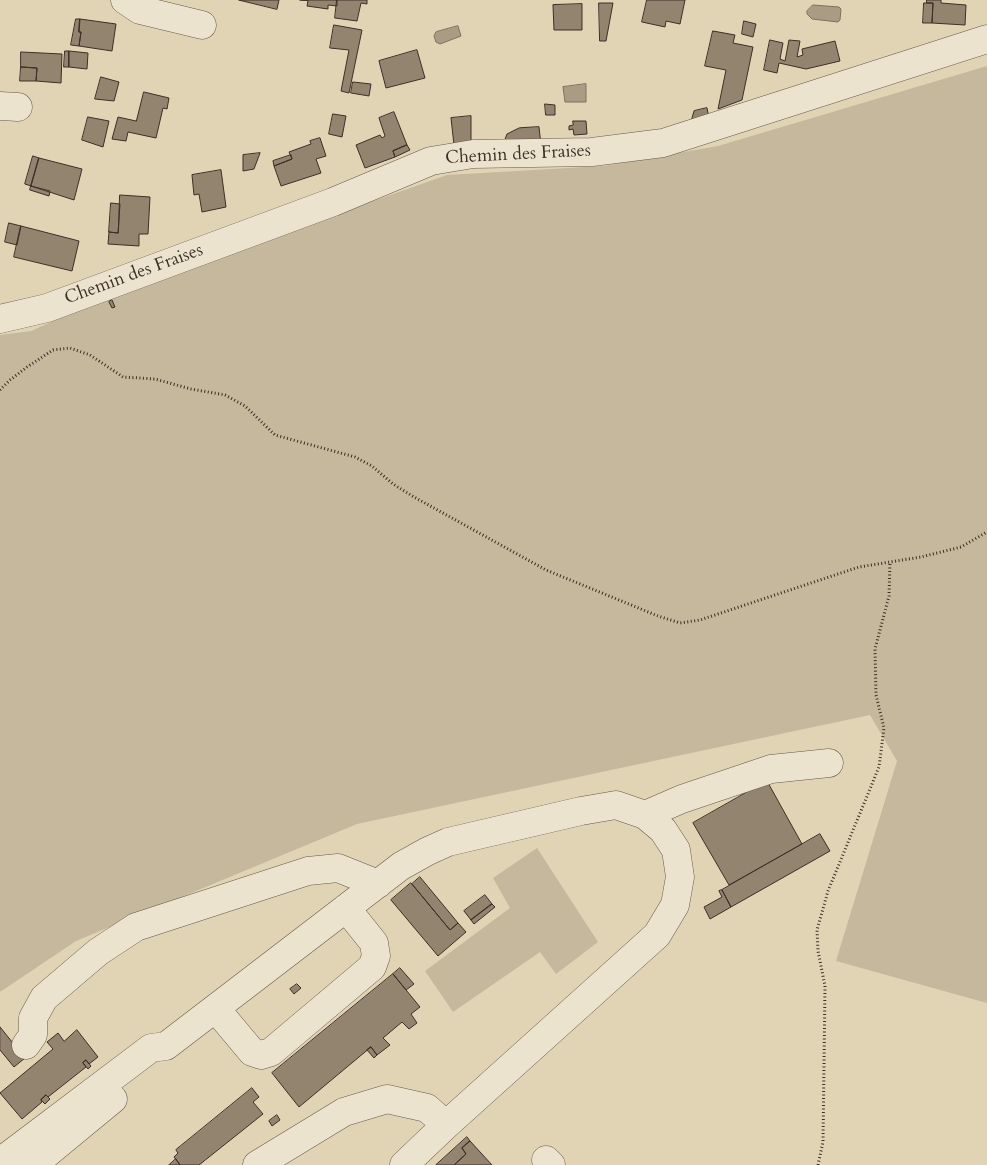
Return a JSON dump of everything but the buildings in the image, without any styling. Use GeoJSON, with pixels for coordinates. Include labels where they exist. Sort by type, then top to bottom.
{"type":"FeatureCollection","features":[{"type":"Feature","properties":{"kind":"street"},"geometry":{"type":"LineString","coordinates":[[125,0],[140,10],[202,25]]}},
{"type":"Feature","properties":{"kind":"street","name":"Chemin des Fraises"},"geometry":{"type":"LineString","coordinates":[[0,319],[47,308],[333,202],[431,161],[473,154],[592,152],[664,143],[987,39]]}},
{"type":"Feature","properties":{"kind":"street"},"geometry":{"type":"LineString","coordinates":[[645,815],[682,799],[770,769],[829,764]]}},
{"type":"Feature","properties":{"kind":"street"},"geometry":{"type":"LineString","coordinates":[[0,1162],[151,1048],[166,1046],[401,866],[428,851],[448,842],[580,811],[616,805],[645,815],[663,830],[676,850],[680,877],[675,905],[657,935],[404,1165]]}},
{"type":"Feature","properties":{"kind":"street"},"geometry":{"type":"LineString","coordinates":[[26,1046],[34,1035],[33,1018],[44,998],[98,952],[136,927],[308,870],[338,868],[378,884]]}},
{"type":"Feature","properties":{"kind":"street"},"geometry":{"type":"LineString","coordinates":[[216,1009],[252,1052],[261,1055],[271,1052],[372,967],[376,956],[374,943],[346,908]]}},
{"type":"Feature","properties":{"kind":"street"},"geometry":{"type":"LineString","coordinates":[[34,1165],[160,1062],[166,1046]]}},
{"type":"Feature","properties":{"kind":"street"},"geometry":{"type":"LineString","coordinates":[[257,1165],[344,1112],[387,1100],[427,1108],[446,1125]]}},
{"type":"Feature","properties":{"kind":"path"},"geometry":{"type":"LineString","coordinates":[[0,390],[16,376],[54,350],[70,348],[90,355],[123,377],[155,379],[191,389],[225,395],[245,406],[275,435],[355,457],[372,466],[393,484],[414,497],[546,570],[658,616],[680,623],[700,620],[858,566],[920,557],[961,547],[987,532]]}},
{"type":"Feature","properties":{"kind":"path"},"geometry":{"type":"LineString","coordinates":[[818,1165],[823,1142],[825,986],[818,951],[817,930],[828,891],[880,767],[884,728],[876,695],[875,649],[889,596],[890,562]]}},
{"type":"Feature","properties":{"kind":"shaded area"},"geometry":{"type":"Polygon","coordinates":[[[813,5],[839,7],[841,9],[840,20],[838,22],[812,19],[807,14],[807,11],[813,5]]]}},
{"type":"Feature","properties":{"kind":"shaded area"},"geometry":{"type":"Polygon","coordinates":[[[458,26],[461,36],[440,44],[436,42],[434,36],[436,32],[458,26]]]}},
{"type":"Feature","properties":{"kind":"shaded area"},"geometry":{"type":"Polygon","coordinates":[[[987,66],[987,1003],[836,961],[897,761],[870,715],[357,824],[76,941],[0,992],[0,335],[31,331],[124,289],[447,175],[603,166],[718,146],[987,66]]]}},
{"type":"Feature","properties":{"kind":"shaded area"},"geometry":{"type":"Polygon","coordinates":[[[586,84],[586,102],[565,102],[563,87],[586,84]]]}},
{"type":"Feature","properties":{"kind":"shaded area"},"geometry":{"type":"Polygon","coordinates":[[[537,848],[598,942],[556,974],[540,952],[453,1012],[425,971],[510,908],[493,878],[537,848]]]}}]}
